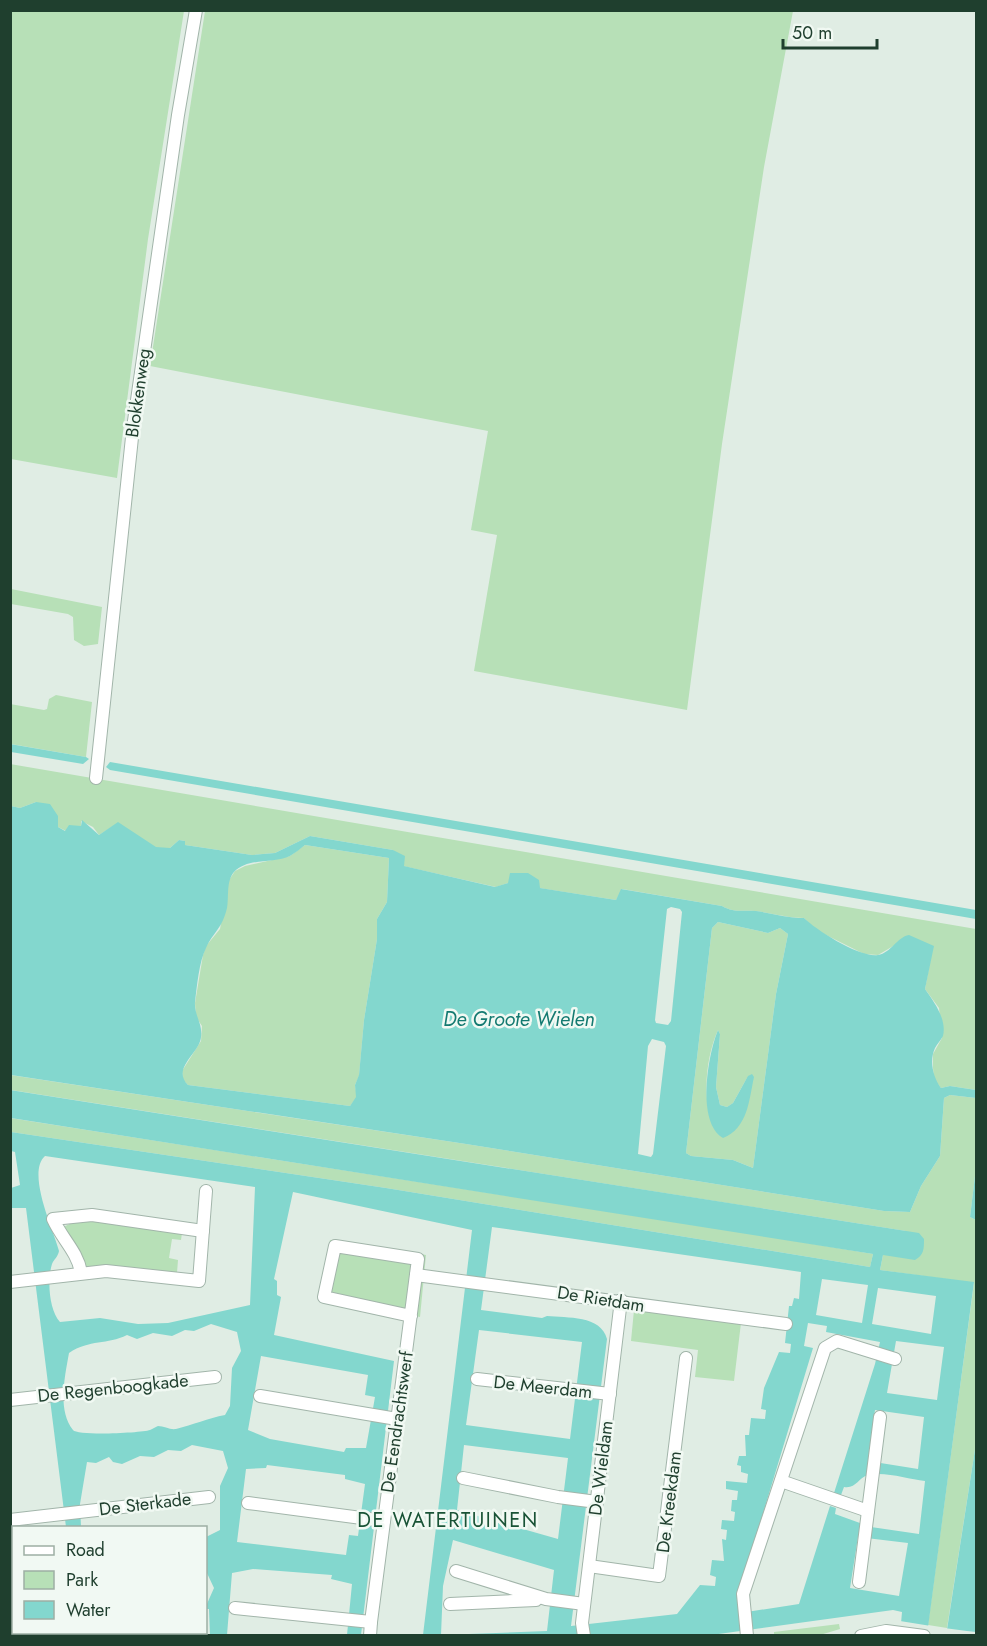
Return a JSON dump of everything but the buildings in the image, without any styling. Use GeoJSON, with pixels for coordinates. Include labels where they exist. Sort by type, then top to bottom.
{"type":"FeatureCollection","features":[{"type":"Feature","properties":{"kind":"street","name":"Blokkenweg"},"geometry":{"type":"LineString","coordinates":[[96,778],[133,428],[178,115],[196,10]]}},
{"type":"Feature","properties":{"kind":"street"},"geometry":{"type":"LineString","coordinates":[[10,1282],[54,1278],[81,1272],[106,1271],[199,1281],[206,1191]]}},
{"type":"Feature","properties":{"kind":"street"},"geometry":{"type":"LineString","coordinates":[[81,1272],[78,1256],[59,1233],[53,1219],[92,1215],[202,1231]]}},
{"type":"Feature","properties":{"kind":"street"},"geometry":{"type":"LineString","coordinates":[[411,1316],[324,1297],[335,1246],[417,1259],[416,1275]]}},
{"type":"Feature","properties":{"kind":"street","name":"De Rietdam"},"geometry":{"type":"LineString","coordinates":[[416,1275],[621,1300],[630,1305],[786,1324]]}},
{"type":"Feature","properties":{"kind":"street","name":"De Eendrachtswerf"},"geometry":{"type":"LineString","coordinates":[[370,1635],[368,1621],[393,1418],[416,1275]]}},
{"type":"Feature","properties":{"kind":"street","name":"De Wieldam"},"geometry":{"type":"LineString","coordinates":[[583,1629],[581,1604],[589,1566],[593,1502],[606,1394],[621,1300]]}},
{"type":"Feature","properties":{"kind":"street"},"geometry":{"type":"LineString","coordinates":[[747,1635],[742,1603],[743,1594],[823,1352],[824,1340],[837,1341],[895,1359]]}},
{"type":"Feature","properties":{"kind":"street","name":"De Kreekdam"},"geometry":{"type":"LineString","coordinates":[[589,1566],[659,1576],[686,1358]]}},
{"type":"Feature","properties":{"kind":"street","name":"De Regenboogkade"},"geometry":{"type":"LineString","coordinates":[[10,1400],[215,1377]]}},
{"type":"Feature","properties":{"kind":"street","name":"De Meerdam"},"geometry":{"type":"LineString","coordinates":[[477,1379],[606,1394]]}},
{"type":"Feature","properties":{"kind":"street"},"geometry":{"type":"LineString","coordinates":[[260,1396],[393,1418]]}},
{"type":"Feature","properties":{"kind":"street"},"geometry":{"type":"LineString","coordinates":[[859,1582],[880,1417]]}},
{"type":"Feature","properties":{"kind":"street"},"geometry":{"type":"LineString","coordinates":[[463,1478],[593,1502]]}},
{"type":"Feature","properties":{"kind":"street"},"geometry":{"type":"LineString","coordinates":[[781,1481],[867,1516]]}},
{"type":"Feature","properties":{"kind":"street","name":"De Sterkade"},"geometry":{"type":"LineString","coordinates":[[10,1520],[209,1497]]}},
{"type":"Feature","properties":{"kind":"street"},"geometry":{"type":"LineString","coordinates":[[248,1503],[381,1521]]}},
{"type":"Feature","properties":{"kind":"street"},"geometry":{"type":"LineString","coordinates":[[456,1571],[546,1599],[581,1604]]}},
{"type":"Feature","properties":{"kind":"street"},"geometry":{"type":"LineString","coordinates":[[450,1604],[546,1599]]}},
{"type":"Feature","properties":{"kind":"street"},"geometry":{"type":"LineString","coordinates":[[236,1608],[368,1621]]}},
{"type":"Feature","properties":{"kind":"street"},"geometry":{"type":"LineString","coordinates":[[861,1635],[893,1631],[924,1635]]}},
{"type":"Feature","properties":{"kind":"green space"},"geometry":{"type":"Polygon","coordinates":[[[10,11],[184,11],[148,239],[117,478],[11,459],[10,11]]]}},
{"type":"Feature","properties":{"kind":"green space"},"geometry":{"type":"Polygon","coordinates":[[[205,11],[793,11],[764,167],[722,444],[687,710],[474,671],[497,535],[471,530],[488,431],[150,366],[205,11]]]}},
{"type":"Feature","properties":{"kind":"green space"},"geometry":{"type":"Polygon","coordinates":[[[11,589],[102,607],[98,644],[84,646],[74,640],[73,617],[68,614],[11,604],[11,589]]]}},
{"type":"Feature","properties":{"kind":"green space"},"geometry":{"type":"Polygon","coordinates":[[[56,695],[92,702],[86,757],[11,744],[10,704],[44,710],[47,709],[49,699],[56,695]]]}},
{"type":"Feature","properties":{"kind":"green space"},"geometry":{"type":"Polygon","coordinates":[[[10,764],[976,929],[976,1090],[950,1086],[941,1088],[934,1079],[933,1054],[942,1038],[939,1008],[925,989],[933,946],[895,945],[878,955],[864,954],[814,929],[804,918],[735,910],[622,889],[616,900],[539,888],[539,880],[508,883],[496,887],[403,866],[393,850],[310,836],[275,853],[252,855],[185,845],[185,841],[179,840],[170,848],[156,848],[118,823],[99,835],[93,827],[81,821],[81,826],[66,831],[58,827],[36,802],[20,808],[11,806],[10,764]]]}},
{"type":"Feature","properties":{"kind":"green space"},"geometry":{"type":"Polygon","coordinates":[[[305,845],[389,858],[387,902],[377,919],[377,939],[364,1020],[359,1076],[355,1085],[357,1097],[350,1106],[188,1085],[183,1080],[182,1071],[201,1041],[202,1026],[196,1017],[195,1003],[203,955],[206,946],[220,929],[229,880],[235,871],[245,866],[290,856],[305,845]]]}},
{"type":"Feature","properties":{"kind":"green space"},"geometry":{"type":"Polygon","coordinates":[[[718,922],[768,933],[780,928],[788,934],[776,994],[753,1168],[733,1160],[691,1156],[686,1153],[712,928],[718,922]],[[718,1030],[710,1055],[706,1084],[709,1112],[719,1135],[748,1076],[733,1103],[727,1107],[720,1105],[716,1087],[720,1034],[718,1030]]]}},
{"type":"Feature","properties":{"kind":"green space"},"geometry":{"type":"Polygon","coordinates":[[[10,1075],[466,1144],[884,1211],[910,1212],[921,1186],[940,1156],[944,1098],[950,1095],[976,1098],[976,1168],[970,1217],[976,1220],[976,1443],[947,1628],[928,1625],[974,1283],[880,1270],[883,1255],[906,1231],[11,1090],[10,1075]]]}},
{"type":"Feature","properties":{"kind":"green space"},"geometry":{"type":"Polygon","coordinates":[[[10,1118],[873,1254],[870,1267],[386,1188],[11,1132],[10,1118]]]}},
{"type":"Feature","properties":{"kind":"green space"},"geometry":{"type":"Polygon","coordinates":[[[92,1220],[182,1233],[181,1240],[172,1239],[169,1258],[178,1260],[177,1273],[106,1266],[86,1267],[61,1228],[74,1222],[92,1220]]]}},
{"type":"Feature","properties":{"kind":"green space"},"geometry":{"type":"Polygon","coordinates":[[[330,1240],[426,1255],[420,1317],[320,1293],[330,1240]]]}},
{"type":"Feature","properties":{"kind":"green space"},"geometry":{"type":"Polygon","coordinates":[[[634,1310],[741,1323],[734,1381],[695,1377],[698,1350],[631,1341],[634,1310]]]}},
{"type":"Feature","properties":{"kind":"green space"},"geometry":{"type":"Polygon","coordinates":[[[839,1624],[840,1629],[820,1635],[774,1635],[774,1632],[839,1624]]]}},
{"type":"Feature","properties":{"kind":"water"},"geometry":{"type":"Polygon","coordinates":[[[10,744],[89,759],[83,764],[11,752],[10,744]]]}},
{"type":"Feature","properties":{"kind":"water"},"geometry":{"type":"Polygon","coordinates":[[[110,762],[976,910],[976,919],[110,770],[106,767],[110,762]]]}},
{"type":"Feature","properties":{"kind":"water","name":"De Groote Wielen"},"geometry":{"type":"Polygon","coordinates":[[[36,802],[50,804],[58,816],[58,827],[65,831],[69,825],[81,826],[82,820],[99,835],[118,822],[156,847],[170,848],[179,840],[185,841],[185,845],[252,855],[275,853],[310,836],[393,850],[405,856],[404,866],[495,887],[508,883],[510,873],[528,873],[539,880],[540,888],[616,900],[621,889],[735,910],[804,918],[839,942],[870,955],[883,954],[909,935],[934,946],[925,989],[939,1011],[944,1030],[932,1058],[936,1079],[941,1088],[950,1086],[976,1090],[976,1098],[950,1095],[944,1098],[940,1156],[921,1186],[910,1212],[884,1211],[466,1144],[11,1075],[11,806],[20,808],[36,802]],[[305,845],[290,856],[246,864],[231,876],[225,915],[206,948],[200,967],[195,1007],[201,1037],[184,1067],[184,1079],[188,1085],[350,1106],[356,1097],[355,1085],[359,1075],[364,1020],[377,939],[377,919],[387,902],[389,858],[305,845]],[[671,907],[667,909],[655,1020],[656,1023],[668,1025],[671,1021],[682,912],[680,909],[671,907]],[[718,922],[712,928],[686,1153],[691,1156],[733,1160],[753,1168],[776,994],[788,934],[780,928],[768,933],[718,922]],[[652,1039],[648,1046],[638,1154],[651,1157],[666,1046],[664,1042],[652,1039]]]}},
{"type":"Feature","properties":{"kind":"water"},"geometry":{"type":"Polygon","coordinates":[[[718,1030],[720,1034],[716,1087],[720,1105],[727,1107],[733,1103],[748,1076],[752,1074],[754,1077],[749,1104],[742,1120],[738,1127],[723,1138],[715,1130],[709,1118],[707,1103],[708,1070],[718,1030]]]}},
{"type":"Feature","properties":{"kind":"water"},"geometry":{"type":"Polygon","coordinates":[[[10,1090],[919,1233],[924,1239],[924,1249],[920,1256],[915,1260],[883,1255],[880,1270],[974,1282],[927,1635],[900,1635],[902,1612],[893,1610],[704,1636],[423,1635],[472,1230],[293,1192],[274,1279],[277,1281],[277,1295],[281,1297],[274,1335],[394,1361],[361,1635],[347,1635],[352,1584],[331,1579],[332,1575],[253,1569],[232,1573],[227,1635],[210,1635],[207,1604],[214,1588],[207,1573],[207,1536],[220,1530],[220,1486],[228,1468],[223,1451],[192,1445],[181,1451],[168,1450],[154,1457],[140,1456],[122,1464],[113,1462],[109,1457],[96,1463],[87,1462],[80,1504],[81,1526],[66,1526],[26,1208],[11,1208],[11,1188],[20,1185],[15,1152],[11,1151],[11,1132],[386,1188],[870,1267],[873,1254],[11,1118],[10,1090]],[[45,1156],[40,1164],[38,1175],[43,1202],[59,1251],[50,1271],[49,1286],[53,1310],[60,1322],[100,1318],[138,1324],[168,1323],[250,1305],[255,1187],[45,1156]],[[492,1227],[481,1310],[542,1318],[547,1316],[582,1319],[598,1326],[604,1331],[607,1339],[571,1626],[677,1614],[700,1585],[715,1586],[716,1577],[710,1575],[712,1560],[724,1561],[722,1539],[726,1540],[727,1530],[721,1529],[722,1520],[734,1521],[735,1512],[731,1511],[732,1500],[737,1500],[738,1491],[726,1489],[726,1481],[747,1483],[748,1474],[741,1472],[741,1466],[737,1465],[739,1456],[746,1456],[745,1435],[749,1435],[751,1418],[765,1419],[766,1410],[761,1409],[764,1388],[779,1352],[790,1353],[791,1344],[785,1343],[789,1306],[792,1306],[794,1298],[799,1299],[801,1272],[492,1227]],[[822,1279],[816,1315],[862,1323],[868,1285],[822,1279]],[[878,1288],[872,1324],[931,1334],[936,1296],[878,1288]],[[808,1323],[804,1346],[813,1348],[738,1596],[740,1613],[799,1604],[830,1506],[836,1508],[835,1514],[871,1527],[919,1534],[925,1481],[875,1474],[865,1476],[854,1485],[844,1487],[841,1495],[834,1493],[880,1342],[826,1332],[827,1326],[808,1323]],[[211,1324],[194,1331],[185,1330],[172,1336],[153,1333],[137,1339],[127,1335],[84,1346],[69,1353],[63,1393],[65,1413],[73,1430],[85,1433],[110,1433],[144,1431],[158,1426],[176,1429],[225,1415],[230,1406],[232,1368],[241,1351],[237,1332],[211,1324]],[[479,1330],[466,1425],[570,1439],[582,1342],[479,1330]],[[896,1341],[887,1393],[937,1400],[944,1347],[896,1341]],[[261,1356],[248,1430],[270,1439],[344,1452],[346,1448],[366,1448],[375,1397],[365,1395],[368,1375],[261,1356]],[[875,1410],[868,1461],[918,1469],[924,1417],[875,1410]],[[464,1445],[457,1510],[558,1539],[568,1458],[464,1445]],[[267,1465],[266,1468],[246,1469],[237,1542],[346,1555],[349,1535],[358,1536],[365,1484],[345,1479],[345,1475],[267,1465]],[[858,1537],[850,1588],[899,1596],[908,1543],[858,1537]],[[453,1540],[443,1586],[441,1635],[547,1631],[554,1570],[453,1540]]]}},
{"type":"Feature","properties":{"kind":"water"},"geometry":{"type":"Polygon","coordinates":[[[976,1168],[976,1220],[970,1217],[976,1168]]]}},
{"type":"Feature","properties":{"kind":"water"},"geometry":{"type":"Polygon","coordinates":[[[976,1443],[976,1632],[967,1631],[946,1636],[976,1443]]]}},
{"type":"Feature","properties":{"kind":"pier"},"geometry":{"type":"Polygon","coordinates":[[[900,1621],[931,1626],[930,1636],[897,1636],[900,1621]]]}},
{"type":"Feature","properties":{"kind":"pier"},"geometry":{"type":"Polygon","coordinates":[[[944,1628],[967,1631],[967,1635],[943,1636],[944,1628]]]}},
{"type":"Feature","properties":{"kind":"district","name":"DE WATERTUINEN"},"geometry":{"type":"Point","coordinates":[448,1520]}}]}
